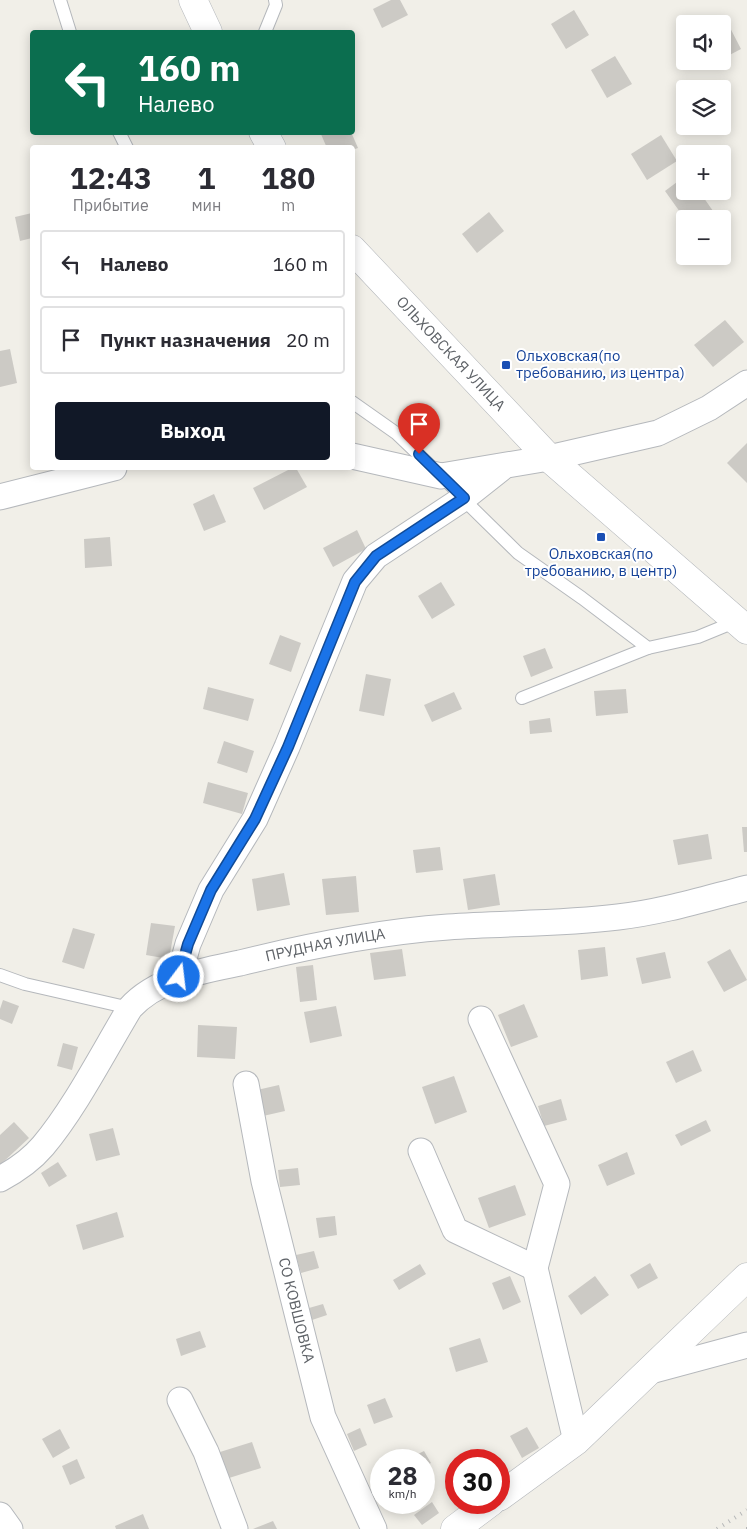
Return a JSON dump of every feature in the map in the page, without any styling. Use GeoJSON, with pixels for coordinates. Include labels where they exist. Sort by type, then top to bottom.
{"type":"FeatureCollection","features":[{"type":"Feature","properties":{"kind":"street"},"geometry":{"type":"LineString","coordinates":[[193,0],[207,30]]}},
{"type":"Feature","properties":{"kind":"street","name":"ОЛЬХОВСКАЯ УЛИЦА"},"geometry":{"type":"LineString","coordinates":[[355,252],[549,458],[742,625]]}},
{"type":"Feature","properties":{"kind":"street"},"geometry":{"type":"LineString","coordinates":[[355,457],[442,476],[503,467],[658,433],[709,408],[747,384]]}},
{"type":"Feature","properties":{"kind":"street"},"geometry":{"type":"LineString","coordinates":[[179,977],[188,944],[211,890],[255,819],[288,747],[355,582],[376,556],[462,498],[503,467]]}},
{"type":"Feature","properties":{"kind":"street"},"geometry":{"type":"LineString","coordinates":[[0,497],[106,470]]}},
{"type":"Feature","properties":{"kind":"street","name":"ПРУДНАЯ УЛИЦА"},"geometry":{"type":"LineString","coordinates":[[0,1178],[12,1172],[42,1147],[68,1110],[130,1008],[138,999],[179,977],[282,952],[359,937],[447,927],[616,918],[657,912],[747,888]]}},
{"type":"Feature","properties":{"kind":"street"},"geometry":{"type":"LineString","coordinates":[[481,1020],[557,1184],[534,1268],[576,1441]]}},
{"type":"Feature","properties":{"kind":"street","name":"СО КОВШОВКА"},"geometry":{"type":"LineString","coordinates":[[246,1084],[264,1182],[323,1417],[374,1529]]}},
{"type":"Feature","properties":{"kind":"street"},"geometry":{"type":"LineString","coordinates":[[421,1151],[455,1230],[534,1268]]}},
{"type":"Feature","properties":{"kind":"street"},"geometry":{"type":"LineString","coordinates":[[510,1489],[576,1441],[747,1277]]}},
{"type":"Feature","properties":{"kind":"street"},"geometry":{"type":"LineString","coordinates":[[647,1372],[747,1346]]}},
{"type":"Feature","properties":{"kind":"street"},"geometry":{"type":"LineString","coordinates":[[180,1400],[206,1452],[235,1529]]}},
{"type":"Feature","properties":{"kind":"street"},"geometry":{"type":"LineString","coordinates":[[455,1529],[475,1514]]}},
{"type":"Feature","properties":{"kind":"street"},"geometry":{"type":"LineString","coordinates":[[0,1516],[10,1529]]}},
{"type":"Feature","properties":{"kind":"lane"},"geometry":{"type":"LineString","coordinates":[[60,0],[69,30]]}},
{"type":"Feature","properties":{"kind":"lane"},"geometry":{"type":"LineString","coordinates":[[266,30],[276,5],[275,0]]}},
{"type":"Feature","properties":{"kind":"lane"},"geometry":{"type":"LineString","coordinates":[[355,404],[396,433],[442,476],[518,553],[648,648]]}},
{"type":"Feature","properties":{"kind":"lane"},"geometry":{"type":"LineString","coordinates":[[522,698],[648,648],[742,625]]}},
{"type":"Feature","properties":{"kind":"lane"},"geometry":{"type":"LineString","coordinates":[[0,975],[25,984],[130,1008]]}},
{"type":"Feature","properties":{"kind":"building"},"geometry":{"type":"Polygon","coordinates":[[[391,0],[400,0],[408,15],[382,28],[373,9],[391,0]]]}},
{"type":"Feature","properties":{"kind":"building"},"geometry":{"type":"Polygon","coordinates":[[[574,10],[589,35],[566,49],[551,24],[574,10]]]}},
{"type":"Feature","properties":{"kind":"building"},"geometry":{"type":"Polygon","coordinates":[[[731,30],[741,49],[731,54],[731,30]]]}},
{"type":"Feature","properties":{"kind":"building"},"geometry":{"type":"Polygon","coordinates":[[[615,56],[632,84],[607,98],[591,70],[615,56]]]}},
{"type":"Feature","properties":{"kind":"building"},"geometry":{"type":"Polygon","coordinates":[[[321,135],[352,135],[358,148],[355,149],[355,145],[326,145],[321,135]]]}},
{"type":"Feature","properties":{"kind":"building"},"geometry":{"type":"Polygon","coordinates":[[[661,135],[676,162],[647,180],[631,154],[661,135]]]}},
{"type":"Feature","properties":{"kind":"building"},"geometry":{"type":"Polygon","coordinates":[[[676,183],[676,200],[705,200],[712,210],[679,210],[665,191],[676,183]]]}},
{"type":"Feature","properties":{"kind":"building"},"geometry":{"type":"Polygon","coordinates":[[[489,212],[504,231],[477,253],[462,234],[489,212]]]}},
{"type":"Feature","properties":{"kind":"building"},"geometry":{"type":"Polygon","coordinates":[[[30,213],[30,238],[20,241],[15,217],[30,213]]]}},
{"type":"Feature","properties":{"kind":"building"},"geometry":{"type":"Polygon","coordinates":[[[725,320],[744,342],[713,367],[694,345],[725,320]]]}},
{"type":"Feature","properties":{"kind":"building"},"geometry":{"type":"Polygon","coordinates":[[[10,349],[17,383],[0,387],[0,351],[10,349]]]}},
{"type":"Feature","properties":{"kind":"building"},"geometry":{"type":"Polygon","coordinates":[[[747,443],[747,483],[727,463],[747,443]]]}},
{"type":"Feature","properties":{"kind":"building"},"geometry":{"type":"Polygon","coordinates":[[[288,470],[297,470],[307,487],[264,510],[253,488],[288,470]]]}},
{"type":"Feature","properties":{"kind":"building"},"geometry":{"type":"Polygon","coordinates":[[[214,494],[226,522],[204,531],[193,504],[214,494]]]}},
{"type":"Feature","properties":{"kind":"building"},"geometry":{"type":"Polygon","coordinates":[[[357,530],[366,549],[333,567],[323,548],[357,530]]]}},
{"type":"Feature","properties":{"kind":"building"},"geometry":{"type":"Polygon","coordinates":[[[110,537],[112,566],[85,568],[84,539],[110,537]]]}},
{"type":"Feature","properties":{"kind":"building"},"geometry":{"type":"Polygon","coordinates":[[[441,582],[455,605],[432,619],[418,596],[441,582]]]}},
{"type":"Feature","properties":{"kind":"building"},"geometry":{"type":"Polygon","coordinates":[[[280,635],[301,643],[291,672],[269,664],[280,635]]]}},
{"type":"Feature","properties":{"kind":"building"},"geometry":{"type":"Polygon","coordinates":[[[545,648],[553,668],[531,677],[523,656],[545,648]]]}},
{"type":"Feature","properties":{"kind":"building"},"geometry":{"type":"Polygon","coordinates":[[[366,674],[391,679],[384,716],[359,711],[366,674]]]}},
{"type":"Feature","properties":{"kind":"building"},"geometry":{"type":"Polygon","coordinates":[[[208,687],[254,699],[248,721],[203,709],[208,687]]]}},
{"type":"Feature","properties":{"kind":"building"},"geometry":{"type":"Polygon","coordinates":[[[626,689],[628,713],[596,716],[594,691],[626,689]]]}},
{"type":"Feature","properties":{"kind":"building"},"geometry":{"type":"Polygon","coordinates":[[[454,692],[462,709],[432,722],[424,705],[454,692]]]}},
{"type":"Feature","properties":{"kind":"building"},"geometry":{"type":"Polygon","coordinates":[[[550,718],[552,732],[530,734],[529,721],[550,718]]]}},
{"type":"Feature","properties":{"kind":"building"},"geometry":{"type":"Polygon","coordinates":[[[224,741],[254,751],[247,773],[217,763],[224,741]]]}},
{"type":"Feature","properties":{"kind":"building"},"geometry":{"type":"Polygon","coordinates":[[[208,782],[248,793],[242,814],[203,803],[208,782]]]}},
{"type":"Feature","properties":{"kind":"building"},"geometry":{"type":"Polygon","coordinates":[[[742,827],[747,827],[747,852],[744,852],[742,827]]]}},
{"type":"Feature","properties":{"kind":"building"},"geometry":{"type":"Polygon","coordinates":[[[708,834],[712,859],[678,865],[673,840],[708,834]]]}},
{"type":"Feature","properties":{"kind":"building"},"geometry":{"type":"Polygon","coordinates":[[[440,847],[443,870],[416,873],[413,850],[440,847]]]}},
{"type":"Feature","properties":{"kind":"building"},"geometry":{"type":"Polygon","coordinates":[[[284,873],[290,905],[257,911],[252,879],[284,873]]]}},
{"type":"Feature","properties":{"kind":"building"},"geometry":{"type":"Polygon","coordinates":[[[495,874],[500,905],[468,910],[463,879],[495,874]]]}},
{"type":"Feature","properties":{"kind":"building"},"geometry":{"type":"Polygon","coordinates":[[[356,876],[359,912],[326,915],[322,879],[356,876]]]}},
{"type":"Feature","properties":{"kind":"building"},"geometry":{"type":"Polygon","coordinates":[[[151,923],[175,926],[169,959],[146,955],[151,923]]]}},
{"type":"Feature","properties":{"kind":"building"},"geometry":{"type":"Polygon","coordinates":[[[73,928],[95,934],[84,969],[62,962],[73,928]]]}},
{"type":"Feature","properties":{"kind":"building"},"geometry":{"type":"Polygon","coordinates":[[[605,947],[608,976],[581,980],[578,950],[605,947]]]}},
{"type":"Feature","properties":{"kind":"building"},"geometry":{"type":"Polygon","coordinates":[[[402,949],[406,976],[374,980],[370,953],[402,949]]]}},
{"type":"Feature","properties":{"kind":"building"},"geometry":{"type":"Polygon","coordinates":[[[730,949],[747,980],[724,992],[707,962],[730,949]]]}},
{"type":"Feature","properties":{"kind":"building"},"geometry":{"type":"Polygon","coordinates":[[[665,952],[671,978],[642,984],[636,958],[665,952]]]}},
{"type":"Feature","properties":{"kind":"building"},"geometry":{"type":"Polygon","coordinates":[[[313,965],[317,1000],[300,1002],[296,967],[313,965]]]}},
{"type":"Feature","properties":{"kind":"building"},"geometry":{"type":"Polygon","coordinates":[[[3,1000],[19,1006],[12,1024],[0,1019],[0,1009],[3,1000]]]}},
{"type":"Feature","properties":{"kind":"building"},"geometry":{"type":"Polygon","coordinates":[[[524,1004],[538,1037],[511,1047],[498,1015],[524,1004]]]}},
{"type":"Feature","properties":{"kind":"building"},"geometry":{"type":"Polygon","coordinates":[[[336,1006],[342,1036],[310,1043],[304,1012],[336,1006]]]}},
{"type":"Feature","properties":{"kind":"building"},"geometry":{"type":"Polygon","coordinates":[[[198,1025],[237,1027],[235,1059],[197,1057],[198,1025]]]}},
{"type":"Feature","properties":{"kind":"building"},"geometry":{"type":"Polygon","coordinates":[[[63,1043],[78,1047],[72,1070],[57,1066],[63,1043]]]}},
{"type":"Feature","properties":{"kind":"building"},"geometry":{"type":"Polygon","coordinates":[[[693,1050],[702,1071],[676,1083],[666,1062],[693,1050]]]}},
{"type":"Feature","properties":{"kind":"building"},"geometry":{"type":"Polygon","coordinates":[[[454,1076],[467,1112],[435,1124],[422,1087],[454,1076]]]}},
{"type":"Feature","properties":{"kind":"building"},"geometry":{"type":"Polygon","coordinates":[[[279,1085],[285,1111],[263,1116],[257,1090],[279,1085]]]}},
{"type":"Feature","properties":{"kind":"building"},"geometry":{"type":"Polygon","coordinates":[[[561,1099],[567,1120],[544,1126],[538,1106],[561,1099]]]}},
{"type":"Feature","properties":{"kind":"building"},"geometry":{"type":"Polygon","coordinates":[[[706,1120],[711,1131],[681,1146],[675,1135],[706,1120]]]}},
{"type":"Feature","properties":{"kind":"building"},"geometry":{"type":"Polygon","coordinates":[[[14,1122],[29,1138],[0,1165],[0,1135],[14,1122]]]}},
{"type":"Feature","properties":{"kind":"building"},"geometry":{"type":"Polygon","coordinates":[[[113,1128],[120,1155],[96,1161],[89,1134],[113,1128]]]}},
{"type":"Feature","properties":{"kind":"building"},"geometry":{"type":"Polygon","coordinates":[[[627,1152],[635,1174],[607,1186],[598,1165],[627,1152]]]}},
{"type":"Feature","properties":{"kind":"building"},"geometry":{"type":"Polygon","coordinates":[[[58,1162],[67,1176],[49,1187],[41,1173],[58,1162]]]}},
{"type":"Feature","properties":{"kind":"building"},"geometry":{"type":"Polygon","coordinates":[[[298,1168],[300,1185],[280,1187],[278,1170],[298,1168]]]}},
{"type":"Feature","properties":{"kind":"building"},"geometry":{"type":"Polygon","coordinates":[[[515,1185],[526,1215],[489,1228],[478,1198],[515,1185]]]}},
{"type":"Feature","properties":{"kind":"building"},"geometry":{"type":"Polygon","coordinates":[[[117,1212],[124,1237],[83,1250],[76,1225],[117,1212]]]}},
{"type":"Feature","properties":{"kind":"building"},"geometry":{"type":"Polygon","coordinates":[[[335,1216],[337,1235],[319,1238],[316,1218],[335,1216]]]}},
{"type":"Feature","properties":{"kind":"building"},"geometry":{"type":"Polygon","coordinates":[[[314,1251],[319,1268],[301,1273],[296,1255],[314,1251]]]}},
{"type":"Feature","properties":{"kind":"building"},"geometry":{"type":"Polygon","coordinates":[[[650,1263],[658,1278],[638,1289],[630,1275],[650,1263]]]}},
{"type":"Feature","properties":{"kind":"building"},"geometry":{"type":"Polygon","coordinates":[[[420,1264],[426,1274],[399,1290],[393,1280],[420,1264]]]}},
{"type":"Feature","properties":{"kind":"building"},"geometry":{"type":"Polygon","coordinates":[[[510,1276],[521,1302],[503,1310],[492,1283],[510,1276]]]}},
{"type":"Feature","properties":{"kind":"building"},"geometry":{"type":"Polygon","coordinates":[[[595,1276],[609,1295],[581,1315],[568,1296],[595,1276]]]}},
{"type":"Feature","properties":{"kind":"building"},"geometry":{"type":"Polygon","coordinates":[[[323,1304],[327,1315],[312,1320],[309,1308],[323,1304]]]}},
{"type":"Feature","properties":{"kind":"building"},"geometry":{"type":"Polygon","coordinates":[[[200,1331],[206,1347],[181,1356],[176,1339],[200,1331]]]}},
{"type":"Feature","properties":{"kind":"building"},"geometry":{"type":"Polygon","coordinates":[[[480,1338],[488,1362],[456,1372],[449,1348],[480,1338]]]}},
{"type":"Feature","properties":{"kind":"building"},"geometry":{"type":"Polygon","coordinates":[[[385,1398],[393,1417],[374,1424],[367,1405],[385,1398]]]}},
{"type":"Feature","properties":{"kind":"building"},"geometry":{"type":"Polygon","coordinates":[[[527,1427],[539,1448],[522,1458],[510,1436],[527,1427]]]}},
{"type":"Feature","properties":{"kind":"building"},"geometry":{"type":"Polygon","coordinates":[[[360,1428],[367,1445],[354,1451],[347,1434],[360,1428]]]}},
{"type":"Feature","properties":{"kind":"building"},"geometry":{"type":"Polygon","coordinates":[[[60,1429],[70,1448],[53,1458],[42,1439],[60,1429]]]}},
{"type":"Feature","properties":{"kind":"building"},"geometry":{"type":"Polygon","coordinates":[[[252,1442],[261,1468],[229,1478],[220,1452],[252,1442]]]}},
{"type":"Feature","properties":{"kind":"building"},"geometry":{"type":"Polygon","coordinates":[[[77,1459],[85,1478],[70,1485],[62,1466],[77,1459]]]}},
{"type":"Feature","properties":{"kind":"building"},"geometry":{"type":"Polygon","coordinates":[[[435,1507],[439,1513],[422,1525],[414,1515],[435,1514],[435,1507]]]}},
{"type":"Feature","properties":{"kind":"building"},"geometry":{"type":"Polygon","coordinates":[[[143,1514],[149,1529],[116,1529],[115,1526],[143,1514]]]}},
{"type":"Feature","properties":{"kind":"building"},"geometry":{"type":"Polygon","coordinates":[[[273,1521],[277,1529],[253,1529],[273,1521]]]}},
{"type":"Feature","properties":{"kind":"railway"},"geometry":{"type":"LineString","coordinates":[[717,1529],[747,1510]]}},
{"type":"Feature","properties":{"kind":"place","name":"Ольховская(по требованию, из центра)"},"geometry":{"type":"Point","coordinates":[506,365]}},
{"type":"Feature","properties":{"kind":"place","name":"Ольховская(по требованию, в центр)"},"geometry":{"type":"Point","coordinates":[601,537]}},
{"type":"Feature","properties":{"kind":"route"},"geometry":{"type":"LineString","coordinates":[[179,977],[188,944],[211,890],[255,819],[288,747],[355,582],[376,556],[464,498],[419,454]]}}]}
